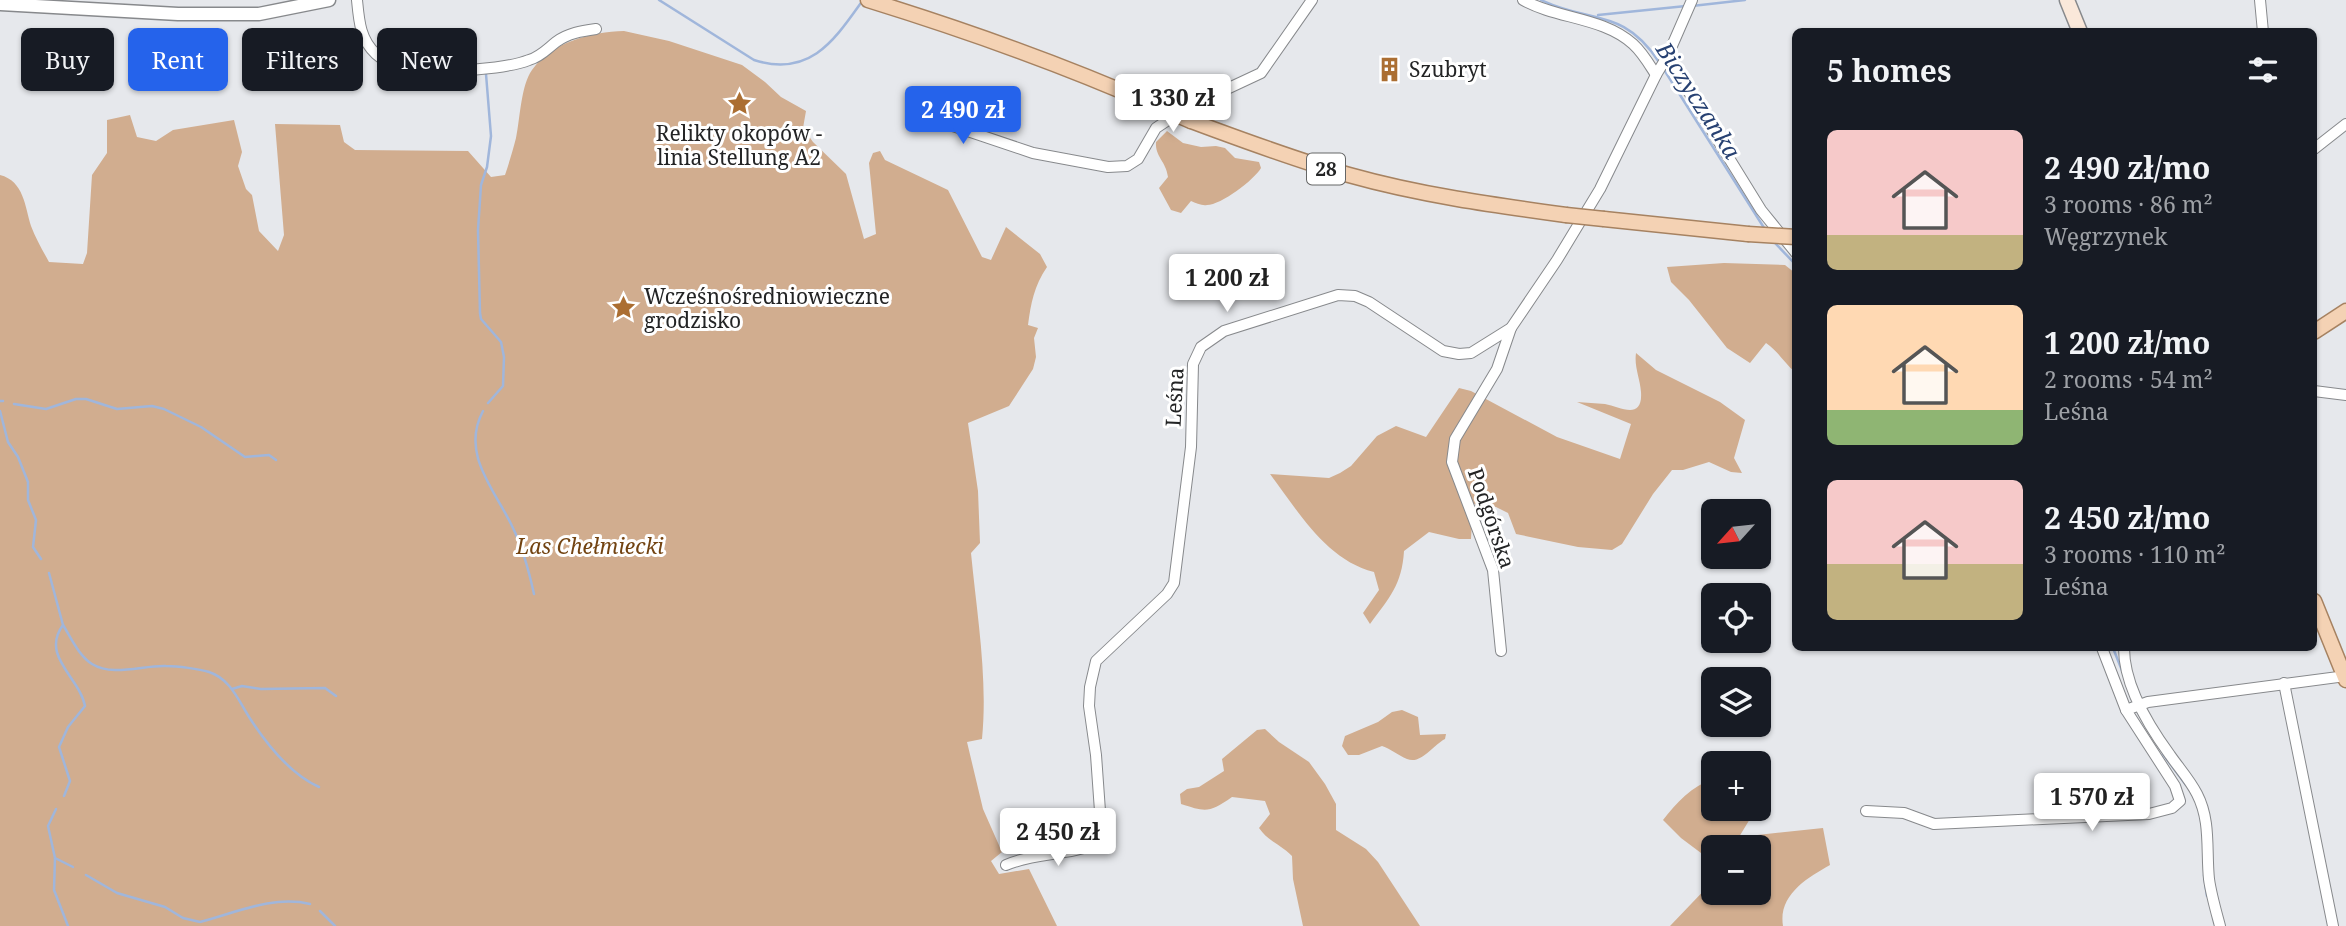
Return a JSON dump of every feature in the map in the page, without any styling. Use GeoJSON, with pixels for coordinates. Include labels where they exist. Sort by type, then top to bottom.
{"type":"FeatureCollection","features":[{"type":"Feature","properties":{"kind":"main road","name":"28"},"geometry":{"type":"LineString","coordinates":[[868,0],[1060,66],[1191,121],[1304,162],[1391,186],[1465,201],[1566,215],[1792,237]]}},
{"type":"Feature","properties":{"kind":"main road"},"geometry":{"type":"LineString","coordinates":[[2067,0],[2078,28]]}},
{"type":"Feature","properties":{"kind":"main road"},"geometry":{"type":"LineString","coordinates":[[2317,330],[2346,311]]}},
{"type":"Feature","properties":{"kind":"main road"},"geometry":{"type":"LineString","coordinates":[[2317,608],[2345,677]]}},
{"type":"Feature","properties":{"kind":"street"},"geometry":{"type":"LineString","coordinates":[[0,4],[178,14],[259,14],[329,0]]}},
{"type":"Feature","properties":{"kind":"street"},"geometry":{"type":"LineString","coordinates":[[357,0],[359,28],[372,50],[386,61],[427,70],[488,69],[523,62],[540,55],[563,38],[596,29]]}},
{"type":"Feature","properties":{"kind":"street"},"geometry":{"type":"LineString","coordinates":[[935,120],[1033,153],[1108,167],[1127,166],[1138,159],[1156,128],[1184,109],[1261,72],[1312,0]]}},
{"type":"Feature","properties":{"kind":"street"},"geometry":{"type":"LineString","coordinates":[[1522,0],[1535,7],[1623,36],[1635,46],[1656,75]]}},
{"type":"Feature","properties":{"kind":"street"},"geometry":{"type":"LineString","coordinates":[[2260,0],[2263,28]]}},
{"type":"Feature","properties":{"kind":"street","name":"Leśna"},"geometry":{"type":"LineString","coordinates":[[1006,865],[1021,859],[1073,852],[1098,843],[1100,811],[1089,706],[1090,687],[1096,660],[1167,594],[1174,583],[1191,447],[1193,364],[1201,346],[1224,331],[1338,295],[1356,296],[1369,302],[1443,351],[1471,353],[1511,328],[1600,189],[1667,57],[1690,4]]}},
{"type":"Feature","properties":{"kind":"street"},"geometry":{"type":"LineString","coordinates":[[1667,57],[1761,210],[1792,248]]}},
{"type":"Feature","properties":{"kind":"street"},"geometry":{"type":"LineString","coordinates":[[2317,147],[2346,124]]}},
{"type":"Feature","properties":{"kind":"street","name":"Podgórska"},"geometry":{"type":"LineString","coordinates":[[1501,651],[1493,570],[1452,462],[1455,439],[1497,369],[1511,328]]}},
{"type":"Feature","properties":{"kind":"street"},"geometry":{"type":"LineString","coordinates":[[2317,391],[2346,395]]}},
{"type":"Feature","properties":{"kind":"street"},"geometry":{"type":"LineString","coordinates":[[1866,811],[1904,813],[1934,824],[2148,814],[2172,808],[2180,801],[2175,786],[2126,710],[2103,651]]}},
{"type":"Feature","properties":{"kind":"street"},"geometry":{"type":"LineString","coordinates":[[2124,651],[2126,670],[2140,704],[2203,807],[2207,824],[2209,880],[2220,926]]}},
{"type":"Feature","properties":{"kind":"street"},"geometry":{"type":"LineString","coordinates":[[2126,710],[2140,704],[2345,677]]}},
{"type":"Feature","properties":{"kind":"street"},"geometry":{"type":"LineString","coordinates":[[2284,683],[2333,926]]}},
{"type":"Feature","properties":{"kind":"green space","name":"Las Chełmiecki"},"geometry":{"type":"Polygon","coordinates":[[[624,31],[669,41],[742,65],[781,97],[806,111],[803,128],[813,142],[846,174],[864,239],[876,234],[869,163],[873,153],[880,151],[885,160],[948,190],[982,257],[991,260],[1006,227],[1040,254],[1047,267],[1039,281],[1030,309],[1028,325],[1038,328],[1034,338],[1036,357],[1033,369],[1009,406],[968,423],[978,491],[980,543],[971,553],[984,693],[982,739],[967,742],[983,809],[1002,852],[991,861],[999,874],[1029,869],[1057,926],[0,926],[0,175],[8,178],[19,189],[33,231],[49,262],[83,264],[87,253],[92,175],[107,153],[107,120],[130,115],[137,137],[156,141],[173,130],[234,120],[242,152],[238,166],[246,189],[252,195],[259,231],[278,251],[284,235],[275,124],[340,125],[344,142],[355,150],[468,151],[491,177],[505,175],[516,138],[525,84],[540,60],[573,40],[624,31]]]}},
{"type":"Feature","properties":{"kind":"green space"},"geometry":{"type":"Polygon","coordinates":[[[1167,131],[1183,143],[1225,148],[1235,158],[1259,162],[1261,168],[1245,185],[1220,201],[1205,205],[1191,201],[1181,213],[1171,210],[1159,188],[1168,177],[1156,147],[1156,142],[1167,131]]]}},
{"type":"Feature","properties":{"kind":"green space"},"geometry":{"type":"Polygon","coordinates":[[[1724,263],[1785,265],[1792,271],[1792,369],[1766,343],[1750,363],[1727,348],[1671,282],[1667,267],[1724,263]]]}},
{"type":"Feature","properties":{"kind":"green space"},"geometry":{"type":"Polygon","coordinates":[[[1636,353],[1656,370],[1720,402],[1745,420],[1734,458],[1742,473],[1731,472],[1709,462],[1683,470],[1672,470],[1653,494],[1622,544],[1612,550],[1578,547],[1516,534],[1508,513],[1496,507],[1473,504],[1471,539],[1429,532],[1404,551],[1397,582],[1370,624],[1363,613],[1379,590],[1374,572],[1341,557],[1327,545],[1270,474],[1329,478],[1351,466],[1377,436],[1396,426],[1426,437],[1459,388],[1471,391],[1557,437],[1620,459],[1631,424],[1577,402],[1605,404],[1629,410],[1638,407],[1641,392],[1636,353]]]}},
{"type":"Feature","properties":{"kind":"green space"},"geometry":{"type":"Polygon","coordinates":[[[1402,710],[1418,717],[1420,735],[1446,734],[1445,739],[1422,757],[1412,760],[1382,746],[1359,755],[1348,755],[1342,746],[1345,736],[1378,722],[1392,712],[1402,710]]]}},
{"type":"Feature","properties":{"kind":"green space"},"geometry":{"type":"Polygon","coordinates":[[[1265,729],[1309,762],[1336,804],[1336,830],[1366,849],[1378,862],[1420,926],[1303,926],[1293,879],[1292,856],[1259,828],[1270,814],[1265,801],[1232,797],[1207,810],[1181,804],[1180,794],[1187,789],[1199,787],[1224,771],[1222,759],[1257,730],[1265,729]]]}},
{"type":"Feature","properties":{"kind":"green space"},"geometry":{"type":"Polygon","coordinates":[[[1701,785],[1701,821],[1749,821],[1740,835],[1701,835],[1701,853],[1663,820],[1673,807],[1701,785]]]}},
{"type":"Feature","properties":{"kind":"green space"},"geometry":{"type":"Polygon","coordinates":[[[1823,828],[1830,865],[1796,889],[1785,905],[1783,926],[1670,926],[1701,894],[1701,905],[1771,905],[1771,835],[1758,835],[1823,828]]]}},
{"type":"Feature","properties":{"kind":"waterway","name":"Biczyczanka"},"geometry":{"type":"LineString","coordinates":[[659,0],[754,60],[774,64],[791,64],[819,51],[831,41],[863,0]]}},
{"type":"Feature","properties":{"kind":"waterway","name":"Biczyczanka"},"geometry":{"type":"LineString","coordinates":[[1541,0],[1619,25],[1632,32],[1659,62]]}},
{"type":"Feature","properties":{"kind":"waterway"},"geometry":{"type":"LineString","coordinates":[[1692,6],[1745,0]]}},
{"type":"Feature","properties":{"kind":"waterway"},"geometry":{"type":"LineString","coordinates":[[1598,15],[1686,6]]}},
{"type":"Feature","properties":{"kind":"waterway","name":"Biczyczanka"},"geometry":{"type":"LineString","coordinates":[[1663,68],[1766,231]]}},
{"type":"Feature","properties":{"kind":"waterway"},"geometry":{"type":"LineString","coordinates":[[486,74],[491,136],[487,167],[481,185],[478,230],[480,313],[481,319],[501,342],[504,357],[503,386],[488,403]]}},
{"type":"Feature","properties":{"kind":"waterway","name":"Biczyczanka"},"geometry":{"type":"LineString","coordinates":[[1774,242],[1792,261]]}},
{"type":"Feature","properties":{"kind":"waterway"},"geometry":{"type":"LineString","coordinates":[[14,404],[46,409],[76,399],[86,399],[117,409],[152,406],[201,427],[245,457],[269,455],[276,460]]}},
{"type":"Feature","properties":{"kind":"waterway"},"geometry":{"type":"LineString","coordinates":[[0,411],[8,442],[18,457],[28,482],[28,500],[36,520],[33,547],[41,559]]}},
{"type":"Feature","properties":{"kind":"waterway"},"geometry":{"type":"LineString","coordinates":[[483,411],[475,442],[478,457],[482,471],[519,543],[534,594]]}},
{"type":"Feature","properties":{"kind":"waterway"},"geometry":{"type":"LineString","coordinates":[[49,573],[63,625],[57,636],[56,647],[85,706],[68,727],[59,747],[70,781],[64,796]]}},
{"type":"Feature","properties":{"kind":"waterway"},"geometry":{"type":"LineString","coordinates":[[63,625],[83,656],[100,668],[119,670],[171,666],[217,675],[234,692],[280,758],[299,775],[319,787]]}},
{"type":"Feature","properties":{"kind":"waterway","name":"Biczyczanka"},"geometry":{"type":"LineString","coordinates":[[2114,651],[2123,673]]}},
{"type":"Feature","properties":{"kind":"waterway"},"geometry":{"type":"LineString","coordinates":[[232,689],[242,686],[261,689],[325,688],[336,696]]}},
{"type":"Feature","properties":{"kind":"waterway","name":"Biczyczanka"},"geometry":{"type":"LineString","coordinates":[[2163,754],[2186,785]]}},
{"type":"Feature","properties":{"kind":"waterway"},"geometry":{"type":"LineString","coordinates":[[56,809],[48,826],[55,858],[54,890],[68,926]]}},
{"type":"Feature","properties":{"kind":"waterway"},"geometry":{"type":"LineString","coordinates":[[55,858],[73,867]]}},
{"type":"Feature","properties":{"kind":"waterway"},"geometry":{"type":"LineString","coordinates":[[86,875],[117,893],[165,907],[183,918],[200,922],[268,903],[310,904]]}},
{"type":"Feature","properties":{"kind":"waterway","name":"Biczyczanka"},"geometry":{"type":"LineString","coordinates":[[2204,875],[2207,896]]}},
{"type":"Feature","properties":{"kind":"waterway"},"geometry":{"type":"LineString","coordinates":[[320,911],[335,926]]}},
{"type":"Feature","properties":{"kind":"place","name":"Szubryt"},"geometry":{"type":"Point","coordinates":[1389,69]}},
{"type":"Feature","properties":{"kind":"place","name":"Relikty okopów - linia Stellung A2"},"geometry":{"type":"Point","coordinates":[739,104]}},
{"type":"Feature","properties":{"kind":"place","name":"Wcześnośredniowieczne grodzisko"},"geometry":{"type":"Point","coordinates":[624,308]}}]}
